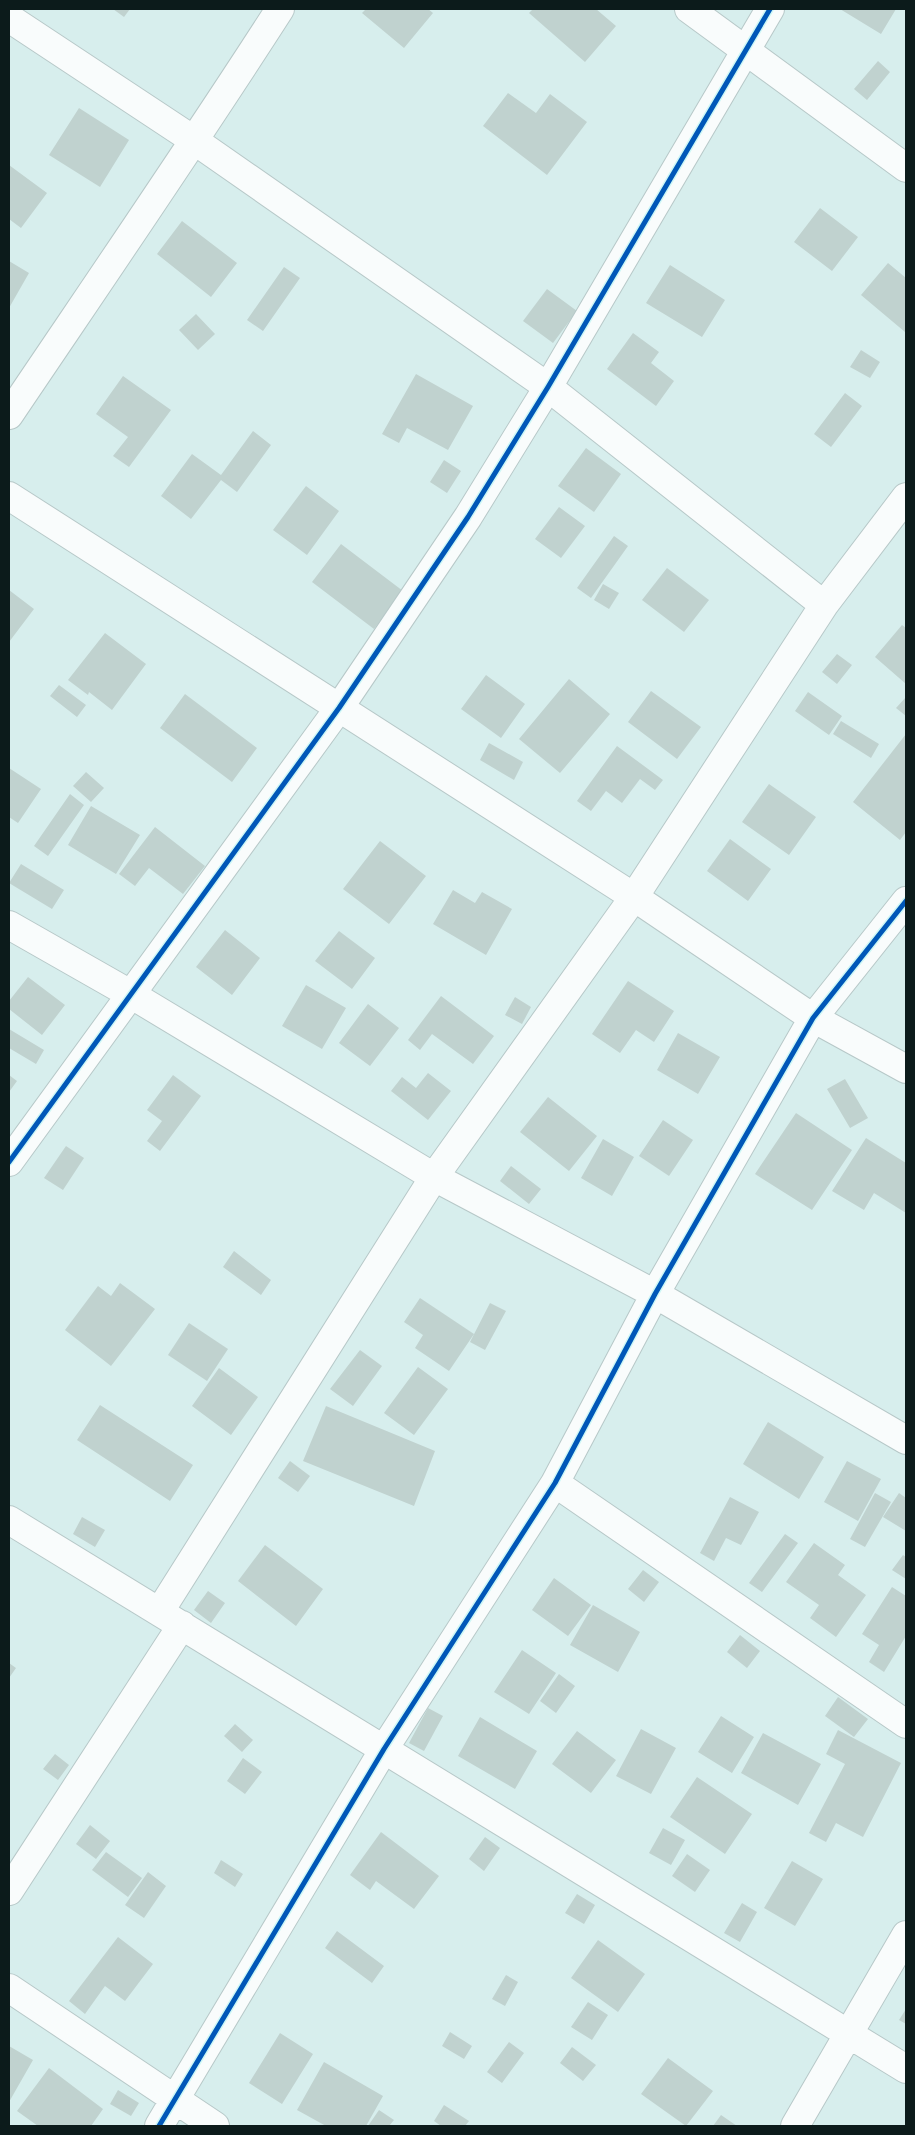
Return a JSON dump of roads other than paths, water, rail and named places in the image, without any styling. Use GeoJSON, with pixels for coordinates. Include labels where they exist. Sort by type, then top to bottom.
{"type":"FeatureCollection","features":[{"type":"Feature","properties":{"kind":"street"},"geometry":{"type":"LineString","coordinates":[[9,415],[156,195],[195,141],[280,9]]}},
{"type":"Feature","properties":{"kind":"street"},"geometry":{"type":"LineString","coordinates":[[689,9],[906,168]]}},
{"type":"Feature","properties":{"kind":"street"},"geometry":{"type":"LineString","coordinates":[[9,1162],[339,708],[468,517],[548,387],[770,9]]}},
{"type":"Feature","properties":{"kind":"street"},"geometry":{"type":"LineString","coordinates":[[9,18],[195,141],[548,387],[824,605]]}},
{"type":"Feature","properties":{"kind":"street"},"geometry":{"type":"LineString","coordinates":[[9,496],[634,897],[813,1018],[906,1069]]}},
{"type":"Feature","properties":{"kind":"street"},"geometry":{"type":"LineString","coordinates":[[160,1611],[434,1177],[634,897],[824,605],[906,497]]}},
{"type":"Feature","properties":{"kind":"street"},"geometry":{"type":"LineString","coordinates":[[159,2126],[384,1749],[555,1483],[656,1294],[813,1018],[906,901]]}},
{"type":"Feature","properties":{"kind":"street"},"geometry":{"type":"LineString","coordinates":[[9,924],[132,995],[434,1177],[656,1294],[906,1440]]}},
{"type":"Feature","properties":{"kind":"street"},"geometry":{"type":"LineString","coordinates":[[555,1483],[906,1724]]}},
{"type":"Feature","properties":{"kind":"street"},"geometry":{"type":"LineString","coordinates":[[9,1520],[906,2069]]}},
{"type":"Feature","properties":{"kind":"street"},"geometry":{"type":"LineString","coordinates":[[9,1890],[182,1625]]}},
{"type":"Feature","properties":{"kind":"street"},"geometry":{"type":"LineString","coordinates":[[795,2126],[906,1935]]}},
{"type":"Feature","properties":{"kind":"street"},"geometry":{"type":"LineString","coordinates":[[9,1988],[215,2126]]}}]}
